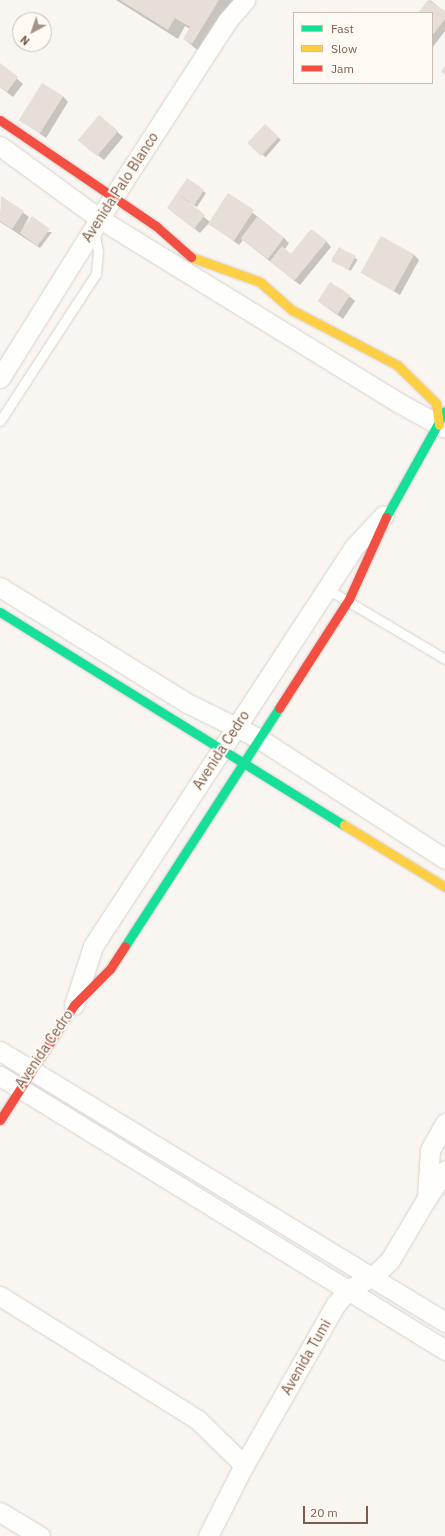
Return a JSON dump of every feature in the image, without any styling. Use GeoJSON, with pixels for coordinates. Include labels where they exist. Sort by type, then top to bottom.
{"type":"FeatureCollection","features":[{"type":"Feature","properties":{"kind":"street","name":"Avenida Palo Blanco"},"geometry":{"type":"LineString","coordinates":[[0,378],[112,199],[227,21],[245,0]]}},
{"type":"Feature","properties":{"kind":"street"},"geometry":{"type":"LineString","coordinates":[[0,120],[112,199],[156,226],[196,262],[260,282],[292,310],[397,365],[436,403],[443,421]]}},
{"type":"Feature","properties":{"kind":"street"},"geometry":{"type":"LineString","coordinates":[[0,146],[97,224],[443,421]]}},
{"type":"Feature","properties":{"kind":"street","name":"Avenida Cedro"},"geometry":{"type":"LineString","coordinates":[[1,1116],[29,1070],[74,1005],[110,969],[349,599],[390,508],[443,421]]}},
{"type":"Feature","properties":{"kind":"street","name":"Avenida Cedro"},"geometry":{"type":"LineString","coordinates":[[74,1005],[93,946],[353,548],[390,508]]}},
{"type":"Feature","properties":{"kind":"street"},"geometry":{"type":"LineString","coordinates":[[0,587],[189,704],[258,738],[445,859]]}},
{"type":"Feature","properties":{"kind":"street"},"geometry":{"type":"LineString","coordinates":[[0,612],[445,887]]}},
{"type":"Feature","properties":{"kind":"street"},"geometry":{"type":"LineString","coordinates":[[0,1051],[445,1322]]}},
{"type":"Feature","properties":{"kind":"street"},"geometry":{"type":"LineString","coordinates":[[0,1076],[349,1289],[445,1350]]}},
{"type":"Feature","properties":{"kind":"street","name":"Avenida Tumi"},"geometry":{"type":"LineString","coordinates":[[427,1198],[430,1150],[445,1123]]}},
{"type":"Feature","properties":{"kind":"street","name":"Avenida Tumi"},"geometry":{"type":"LineString","coordinates":[[208,1536],[244,1465],[336,1304],[349,1289],[372,1277],[390,1260],[445,1170]]}},
{"type":"Feature","properties":{"kind":"street"},"geometry":{"type":"LineString","coordinates":[[0,1296],[197,1419],[244,1465]]}},
{"type":"Feature","properties":{"kind":"street"},"geometry":{"type":"LineString","coordinates":[[0,1512],[40,1536]]}},
{"type":"Feature","properties":{"kind":"lane"},"geometry":{"type":"LineString","coordinates":[[0,421],[96,274],[98,252],[97,224]]}},
{"type":"Feature","properties":{"kind":"lane"},"geometry":{"type":"LineString","coordinates":[[327,589],[349,599],[445,659]]}},
{"type":"Feature","properties":{"kind":"building"},"geometry":{"type":"Polygon","coordinates":[[[120,0],[219,0],[192,44],[183,39],[190,27],[175,18],[168,30],[120,0]]]}},
{"type":"Feature","properties":{"kind":"building"},"geometry":{"type":"Polygon","coordinates":[[[428,0],[445,11],[445,19],[433,35],[433,12],[419,12],[428,0]]]}},
{"type":"Feature","properties":{"kind":"building"},"geometry":{"type":"Polygon","coordinates":[[[0,63],[18,77],[7,92],[0,87],[0,63]]]}},
{"type":"Feature","properties":{"kind":"building"},"geometry":{"type":"Polygon","coordinates":[[[445,66],[445,75],[441,71],[445,66]]]}},
{"type":"Feature","properties":{"kind":"building"},"geometry":{"type":"Polygon","coordinates":[[[42,83],[63,96],[40,134],[19,120],[42,83]]]}},
{"type":"Feature","properties":{"kind":"building"},"geometry":{"type":"Polygon","coordinates":[[[99,115],[118,131],[97,156],[78,140],[99,115]]]}},
{"type":"Feature","properties":{"kind":"building"},"geometry":{"type":"Polygon","coordinates":[[[265,124],[279,137],[261,156],[247,143],[265,124]]]}},
{"type":"Feature","properties":{"kind":"building"},"geometry":{"type":"Polygon","coordinates":[[[187,178],[204,190],[194,205],[180,196],[205,215],[194,229],[167,208],[187,178]]]}},
{"type":"Feature","properties":{"kind":"building"},"geometry":{"type":"Polygon","coordinates":[[[228,193],[254,210],[234,241],[208,224],[228,193]]]}},
{"type":"Feature","properties":{"kind":"building"},"geometry":{"type":"Polygon","coordinates":[[[1,196],[24,211],[12,229],[0,221],[1,196]]]}},
{"type":"Feature","properties":{"kind":"building"},"geometry":{"type":"Polygon","coordinates":[[[32,216],[50,229],[37,246],[20,233],[32,216]]]}},
{"type":"Feature","properties":{"kind":"building"},"geometry":{"type":"Polygon","coordinates":[[[257,217],[284,237],[268,259],[241,239],[257,217]]]}},
{"type":"Feature","properties":{"kind":"building"},"geometry":{"type":"Polygon","coordinates":[[[311,229],[327,241],[294,281],[270,261],[282,246],[291,254],[311,229]]]}},
{"type":"Feature","properties":{"kind":"building"},"geometry":{"type":"Polygon","coordinates":[[[381,236],[414,254],[394,291],[361,273],[381,236]]]}},
{"type":"Feature","properties":{"kind":"building"},"geometry":{"type":"Polygon","coordinates":[[[339,247],[356,256],[348,270],[331,261],[339,247]]]}},
{"type":"Feature","properties":{"kind":"building"},"geometry":{"type":"Polygon","coordinates":[[[330,282],[350,295],[338,314],[317,301],[330,282]]]}},
{"type":"Feature","properties":{"kind":"traffic: fast"},"geometry":{"type":"LineString","coordinates":[[386,517],[445,411]]}},
{"type":"Feature","properties":{"kind":"traffic: fast"},"geometry":{"type":"LineString","coordinates":[[0,612],[344,825]]}},
{"type":"Feature","properties":{"kind":"traffic: fast"},"geometry":{"type":"LineString","coordinates":[[125,946],[279,708]]}},
{"type":"Feature","properties":{"kind":"traffic: slow"},"geometry":{"type":"LineString","coordinates":[[191,257],[260,282],[292,310],[397,365],[436,403],[439,425]]}},
{"type":"Feature","properties":{"kind":"traffic: slow"},"geometry":{"type":"LineString","coordinates":[[344,825],[445,887]]}},
{"type":"Feature","properties":{"kind":"traffic: jam"},"geometry":{"type":"LineString","coordinates":[[0,120],[156,226],[191,257]]}},
{"type":"Feature","properties":{"kind":"traffic: jam"},"geometry":{"type":"LineString","coordinates":[[279,708],[349,599],[386,517]]}},
{"type":"Feature","properties":{"kind":"traffic: jam"},"geometry":{"type":"LineString","coordinates":[[0,1120],[74,1005],[110,969],[125,946]]}}]}
